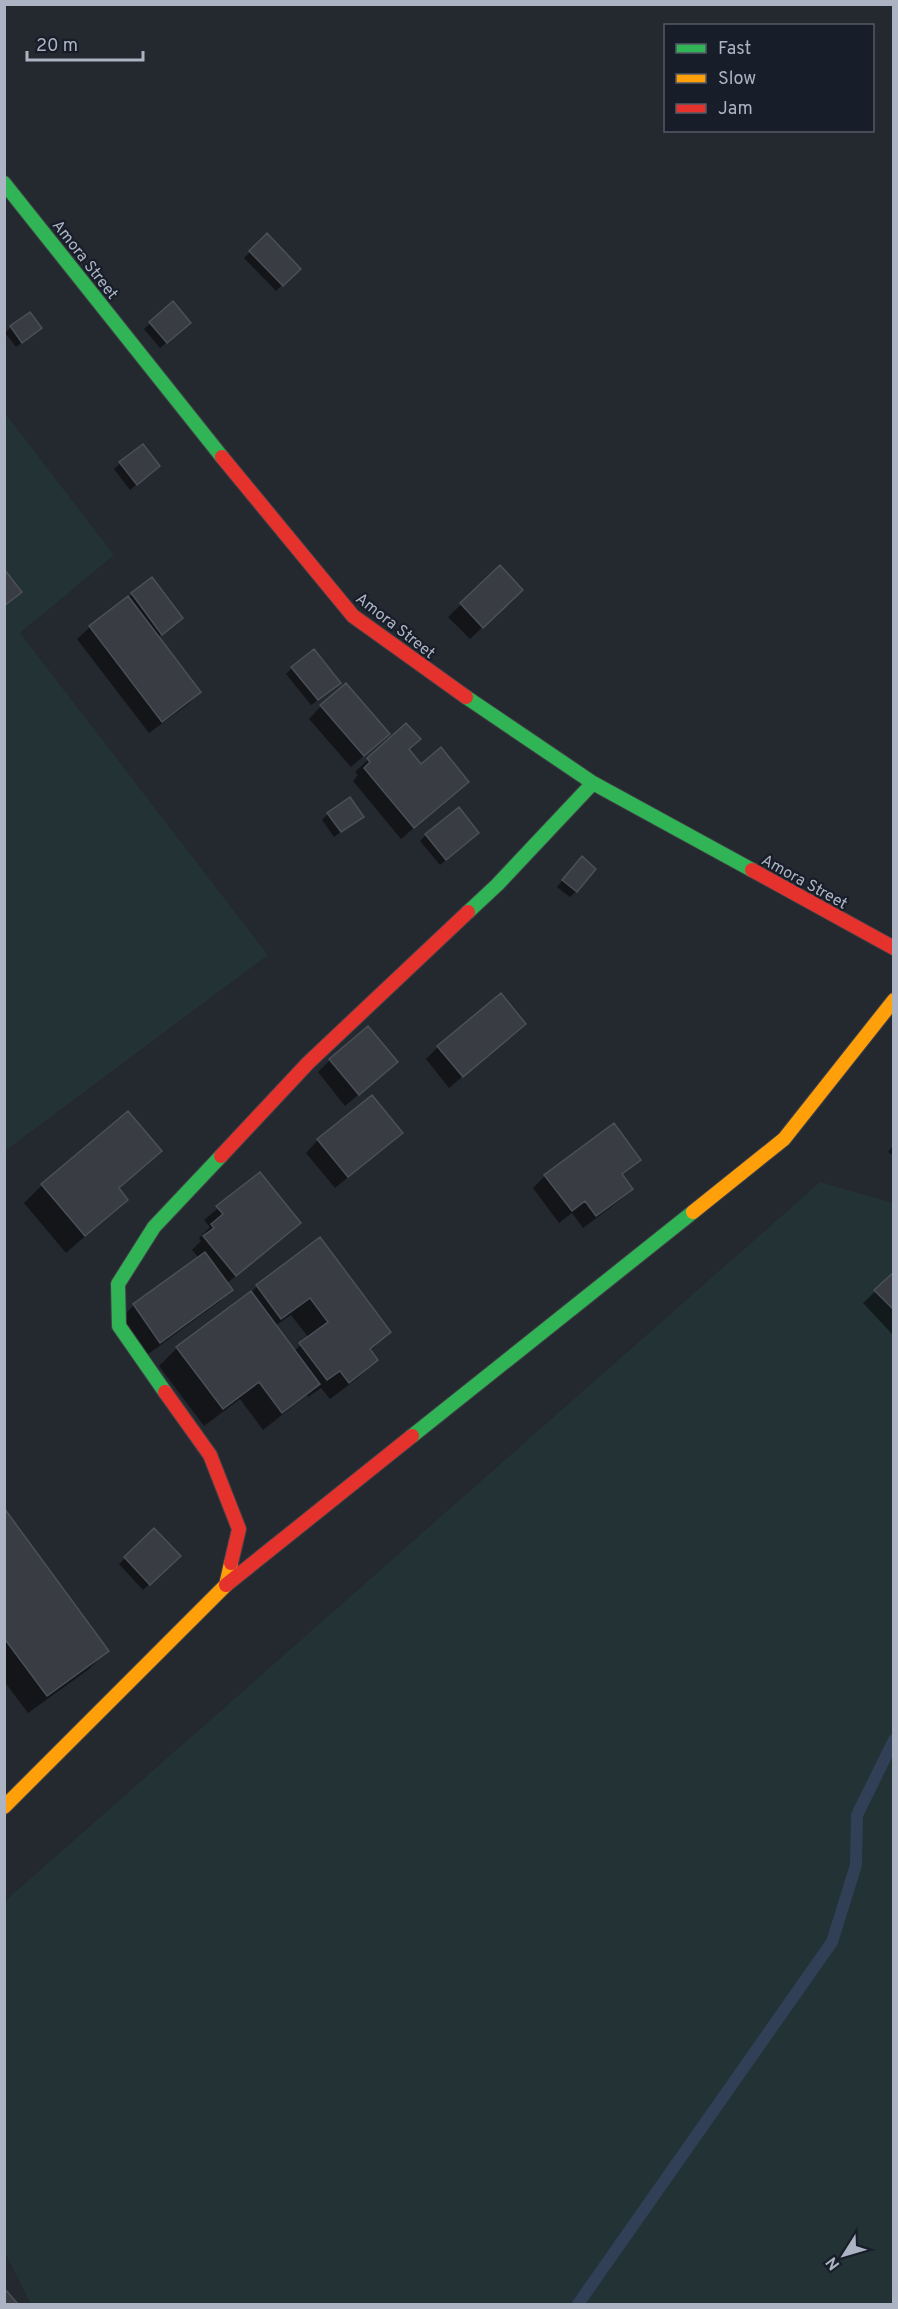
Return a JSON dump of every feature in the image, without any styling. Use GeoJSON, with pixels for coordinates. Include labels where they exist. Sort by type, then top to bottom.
{"type":"FeatureCollection","features":[{"type":"Feature","properties":{"kind":"street","name":"Amora Street"},"geometry":{"type":"LineString","coordinates":[[4,183],[267,514],[352,616],[593,783],[894,948]]}},
{"type":"Feature","properties":{"kind":"street"},"geometry":{"type":"LineString","coordinates":[[226,1585],[239,1529],[210,1455],[119,1326],[118,1284],[154,1227],[308,1064],[497,885],[593,783]]}},
{"type":"Feature","properties":{"kind":"street"},"geometry":{"type":"LineString","coordinates":[[4,1807],[226,1585],[784,1139],[894,1000]]}},
{"type":"Feature","properties":{"kind":"shaded area"},"geometry":{"type":"Polygon","coordinates":[[[5,413],[114,555],[20,633],[268,955],[5,1151],[5,413]]]}},
{"type":"Feature","properties":{"kind":"shaded area"},"geometry":{"type":"Polygon","coordinates":[[[820,1182],[893,1203],[893,2304],[31,2304],[5,2253],[4,1902],[820,1182]]]}},
{"type":"Feature","properties":{"kind":"building"},"geometry":{"type":"Polygon","coordinates":[[[267,233],[301,269],[283,286],[249,251],[267,233]]]}},
{"type":"Feature","properties":{"kind":"building"},"geometry":{"type":"Polygon","coordinates":[[[173,301],[191,323],[167,343],[149,322],[173,301]]]}},
{"type":"Feature","properties":{"kind":"building"},"geometry":{"type":"Polygon","coordinates":[[[30,312],[42,328],[22,343],[10,326],[30,312]]]}},
{"type":"Feature","properties":{"kind":"building"},"geometry":{"type":"Polygon","coordinates":[[[143,444],[160,466],[137,485],[119,462],[143,444]]]}},
{"type":"Feature","properties":{"kind":"building"},"geometry":{"type":"Polygon","coordinates":[[[500,565],[523,590],[483,628],[460,603],[500,565]]]}},
{"type":"Feature","properties":{"kind":"building"},"geometry":{"type":"Polygon","coordinates":[[[4,569],[22,592],[4,606],[4,569]]]}},
{"type":"Feature","properties":{"kind":"building"},"geometry":{"type":"Polygon","coordinates":[[[152,577],[183,618],[162,635],[131,593],[152,577]]]}},
{"type":"Feature","properties":{"kind":"building"},"geometry":{"type":"Polygon","coordinates":[[[128,596],[201,692],[162,722],[89,626],[128,596]]]}},
{"type":"Feature","properties":{"kind":"building"},"geometry":{"type":"Polygon","coordinates":[[[314,649],[341,683],[318,700],[291,667],[314,649]]]}},
{"type":"Feature","properties":{"kind":"building"},"geometry":{"type":"Polygon","coordinates":[[[346,683],[390,734],[364,756],[320,705],[346,683]]]}},
{"type":"Feature","properties":{"kind":"building"},"geometry":{"type":"Polygon","coordinates":[[[406,723],[421,739],[409,749],[421,764],[441,747],[469,782],[414,828],[364,768],[370,762],[367,758],[406,723]]]}},
{"type":"Feature","properties":{"kind":"building"},"geometry":{"type":"Polygon","coordinates":[[[350,797],[364,817],[341,832],[327,813],[350,797]]]}},
{"type":"Feature","properties":{"kind":"building"},"geometry":{"type":"Polygon","coordinates":[[[459,807],[479,833],[446,860],[425,834],[459,807]]]}},
{"type":"Feature","properties":{"kind":"building"},"geometry":{"type":"Polygon","coordinates":[[[582,856],[596,869],[577,892],[562,880],[582,856]]]}},
{"type":"Feature","properties":{"kind":"building"},"geometry":{"type":"Polygon","coordinates":[[[501,993],[526,1024],[463,1077],[437,1046],[501,993]]]}},
{"type":"Feature","properties":{"kind":"building"},"geometry":{"type":"Polygon","coordinates":[[[368,1026],[398,1062],[359,1095],[329,1059],[368,1026]]]}},
{"type":"Feature","properties":{"kind":"building"},"geometry":{"type":"Polygon","coordinates":[[[372,1095],[403,1133],[348,1177],[317,1139],[372,1095]]]}},
{"type":"Feature","properties":{"kind":"building"},"geometry":{"type":"Polygon","coordinates":[[[128,1111],[162,1151],[119,1188],[128,1200],[85,1236],[41,1184],[128,1111]]]}},
{"type":"Feature","properties":{"kind":"building"},"geometry":{"type":"Polygon","coordinates":[[[614,1123],[641,1160],[622,1174],[633,1189],[596,1216],[585,1201],[572,1211],[544,1175],[614,1123]]]}},
{"type":"Feature","properties":{"kind":"building"},"geometry":{"type":"Polygon","coordinates":[[[260,1172],[301,1223],[236,1276],[203,1236],[214,1228],[211,1224],[223,1214],[216,1206],[260,1172]]]}},
{"type":"Feature","properties":{"kind":"building"},"geometry":{"type":"Polygon","coordinates":[[[320,1237],[391,1332],[370,1349],[378,1360],[349,1383],[340,1371],[327,1380],[299,1343],[328,1322],[310,1298],[281,1319],[256,1285],[320,1237]]]}},
{"type":"Feature","properties":{"kind":"building"},"geometry":{"type":"Polygon","coordinates":[[[205,1252],[233,1290],[160,1343],[133,1304],[205,1252]]]}},
{"type":"Feature","properties":{"kind":"building"},"geometry":{"type":"Polygon","coordinates":[[[894,1272],[894,1310],[874,1290],[894,1272]]]}},
{"type":"Feature","properties":{"kind":"building"},"geometry":{"type":"Polygon","coordinates":[[[251,1291],[320,1384],[282,1413],[259,1382],[223,1409],[176,1347],[251,1291]]]}},
{"type":"Feature","properties":{"kind":"building"},"geometry":{"type":"Polygon","coordinates":[[[4,1508],[109,1651],[47,1696],[4,1638],[4,1508]]]}},
{"type":"Feature","properties":{"kind":"building"},"geometry":{"type":"Polygon","coordinates":[[[154,1528],[181,1556],[150,1585],[124,1557],[154,1528]]]}},
{"type":"Feature","properties":{"kind":"building"},"geometry":{"type":"Polygon","coordinates":[[[4,2288],[18,2304],[4,2304],[4,2288]]]}},
{"type":"Feature","properties":{"kind":"waterway"},"geometry":{"type":"LineString","coordinates":[[578,2304],[832,1942],[856,1865],[857,1815],[894,1740]]}},
{"type":"Feature","properties":{"kind":"traffic: fast"},"geometry":{"type":"LineString","coordinates":[[4,183],[222,457]]}},
{"type":"Feature","properties":{"kind":"traffic: fast"},"geometry":{"type":"LineString","coordinates":[[466,697],[593,783],[752,870]]}},
{"type":"Feature","properties":{"kind":"traffic: fast"},"geometry":{"type":"LineString","coordinates":[[468,912],[497,885],[593,783]]}},
{"type":"Feature","properties":{"kind":"traffic: fast"},"geometry":{"type":"LineString","coordinates":[[165,1392],[119,1326],[118,1284],[154,1227],[221,1156]]}},
{"type":"Feature","properties":{"kind":"traffic: fast"},"geometry":{"type":"LineString","coordinates":[[412,1436],[693,1212]]}},
{"type":"Feature","properties":{"kind":"traffic: slow"},"geometry":{"type":"LineString","coordinates":[[693,1212],[784,1139],[894,1000]]}},
{"type":"Feature","properties":{"kind":"traffic: slow"},"geometry":{"type":"LineString","coordinates":[[4,1807],[226,1585],[231,1563]]}},
{"type":"Feature","properties":{"kind":"traffic: jam"},"geometry":{"type":"LineString","coordinates":[[222,457],[353,616],[466,697]]}},
{"type":"Feature","properties":{"kind":"traffic: jam"},"geometry":{"type":"LineString","coordinates":[[752,870],[894,948]]}},
{"type":"Feature","properties":{"kind":"traffic: jam"},"geometry":{"type":"LineString","coordinates":[[221,1156],[308,1063],[468,912]]}},
{"type":"Feature","properties":{"kind":"traffic: jam"},"geometry":{"type":"LineString","coordinates":[[165,1392],[210,1455],[239,1529],[231,1563]]}},
{"type":"Feature","properties":{"kind":"traffic: jam"},"geometry":{"type":"LineString","coordinates":[[226,1585],[412,1436]]}}]}
